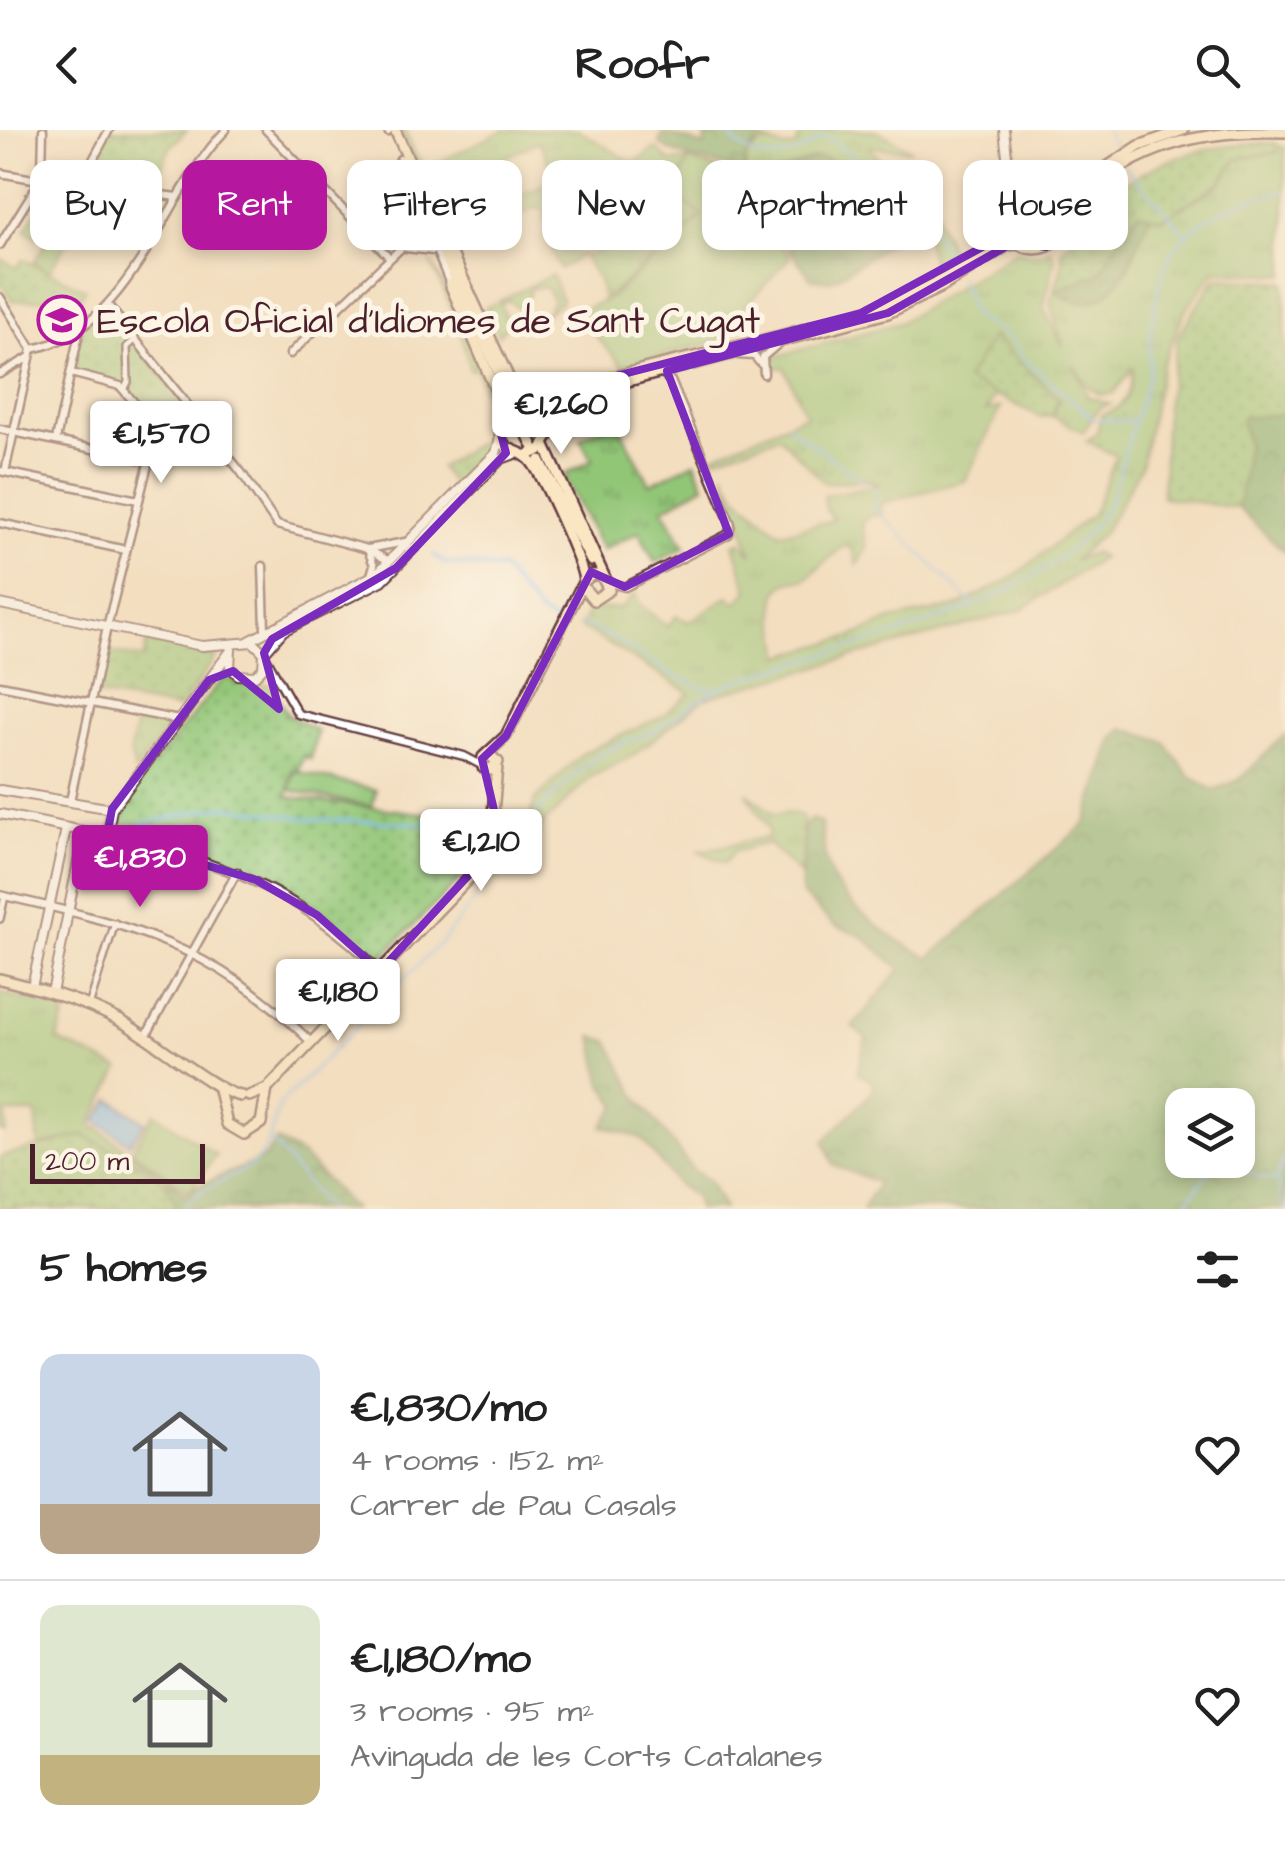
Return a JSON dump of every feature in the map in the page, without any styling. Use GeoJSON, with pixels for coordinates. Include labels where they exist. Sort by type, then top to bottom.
{"type":"FeatureCollection","features":[{"type":"Feature","properties":{"kind":"main road"},"geometry":{"type":"LineString","coordinates":[[390,130],[516,394],[527,404],[540,408],[550,422]]}},
{"type":"Feature","properties":{"kind":"main road"},"geometry":{"type":"LineString","coordinates":[[1124,160],[1183,130]]}},
{"type":"Feature","properties":{"kind":"main road"},"geometry":{"type":"LineString","coordinates":[[1132,155],[1197,135],[1285,132]]}},
{"type":"Feature","properties":{"kind":"main road"},"geometry":{"type":"LineString","coordinates":[[400,150],[403,160]]}},
{"type":"Feature","properties":{"kind":"main road"},"geometry":{"type":"LineString","coordinates":[[442,250],[510,398]]}},
{"type":"Feature","properties":{"kind":"main road"},"geometry":{"type":"LineString","coordinates":[[520,455],[539,447],[558,410],[590,393],[778,344],[871,314],[943,286],[991,250]]}},
{"type":"Feature","properties":{"kind":"main road"},"geometry":{"type":"LineString","coordinates":[[450,284],[511,411],[539,447],[605,579],[606,596],[592,599],[572,612]]}},
{"type":"Feature","properties":{"kind":"main road"},"geometry":{"type":"LineString","coordinates":[[540,408],[616,376],[871,314]]}},
{"type":"Feature","properties":{"kind":"main road"},"geometry":{"type":"LineString","coordinates":[[527,404],[511,411],[500,423],[500,438],[532,462],[576,551],[592,599]]}},
{"type":"Feature","properties":{"kind":"main road"},"geometry":{"type":"LineString","coordinates":[[540,460],[583,550],[605,579]]}},
{"type":"Feature","properties":{"kind":"main road"},"geometry":{"type":"LineString","coordinates":[[226,1108],[267,1089],[474,871],[492,826],[497,764],[506,736],[585,582],[583,550]]}},
{"type":"Feature","properties":{"kind":"main road"},"geometry":{"type":"LineString","coordinates":[[585,582],[605,579]]}},
{"type":"Feature","properties":{"kind":"main road"},"geometry":{"type":"LineString","coordinates":[[485,761],[506,736]]}},
{"type":"Feature","properties":{"kind":"main road"},"geometry":{"type":"LineString","coordinates":[[485,761],[497,764]]}},
{"type":"Feature","properties":{"kind":"main road"},"geometry":{"type":"LineString","coordinates":[[485,761],[494,795]]}},
{"type":"Feature","properties":{"kind":"main road"},"geometry":{"type":"LineString","coordinates":[[0,980],[88,1006],[146,1036],[218,1089],[245,1096],[262,1109]]}},
{"type":"Feature","properties":{"kind":"main road"},"geometry":{"type":"LineString","coordinates":[[218,1089],[226,1108],[227,1124],[244,1134],[258,1128],[267,1089]]}},
{"type":"Feature","properties":{"kind":"street"},"geometry":{"type":"LineString","coordinates":[[42,160],[43,130]]}},
{"type":"Feature","properties":{"kind":"street"},"geometry":{"type":"LineString","coordinates":[[93,160],[109,130]]}},
{"type":"Feature","properties":{"kind":"street"},"geometry":{"type":"LineString","coordinates":[[32,348],[50,346],[108,305],[226,130]]}},
{"type":"Feature","properties":{"kind":"street"},"geometry":{"type":"LineString","coordinates":[[266,130],[388,256]]}},
{"type":"Feature","properties":{"kind":"street"},"geometry":{"type":"LineString","coordinates":[[1004,130],[1009,160]]}},
{"type":"Feature","properties":{"kind":"street"},"geometry":{"type":"LineString","coordinates":[[400,150],[417,145]]}},
{"type":"Feature","properties":{"kind":"street"},"geometry":{"type":"LineString","coordinates":[[0,172],[30,179]]}},
{"type":"Feature","properties":{"kind":"street"},"geometry":{"type":"LineString","coordinates":[[162,194],[180,196]]}},
{"type":"Feature","properties":{"kind":"street"},"geometry":{"type":"LineString","coordinates":[[0,245],[30,202]]}},
{"type":"Feature","properties":{"kind":"street"},"geometry":{"type":"LineString","coordinates":[[290,354],[388,256],[400,250]]}},
{"type":"Feature","properties":{"kind":"street"},"geometry":{"type":"LineString","coordinates":[[427,250],[434,252],[450,284]]}},
{"type":"Feature","properties":{"kind":"street"},"geometry":{"type":"LineString","coordinates":[[0,297],[3,308],[32,348]]}},
{"type":"Feature","properties":{"kind":"street"},"geometry":{"type":"LineString","coordinates":[[108,305],[241,472],[276,524],[367,548],[390,562]]}},
{"type":"Feature","properties":{"kind":"street"},"geometry":{"type":"LineString","coordinates":[[56,440],[81,327]]}},
{"type":"Feature","properties":{"kind":"street"},"geometry":{"type":"LineString","coordinates":[[124,390],[128,382],[127,347],[135,340]]}},
{"type":"Feature","properties":{"kind":"street"},"geometry":{"type":"LineString","coordinates":[[764,374],[766,353],[778,344]]}},
{"type":"Feature","properties":{"kind":"street"},"geometry":{"type":"LineString","coordinates":[[32,348],[3,472],[138,500]]}},
{"type":"Feature","properties":{"kind":"street"},"geometry":{"type":"LineString","coordinates":[[737,354],[754,356],[762,364]]}},
{"type":"Feature","properties":{"kind":"street"},"geometry":{"type":"LineString","coordinates":[[0,374],[29,358]]}},
{"type":"Feature","properties":{"kind":"street"},"geometry":{"type":"LineString","coordinates":[[71,373],[107,380],[124,390],[156,426]]}},
{"type":"Feature","properties":{"kind":"street"},"geometry":{"type":"LineString","coordinates":[[605,579],[625,587],[730,534],[730,524],[671,381],[660,373]]}},
{"type":"Feature","properties":{"kind":"street"},"geometry":{"type":"LineString","coordinates":[[70,802],[156,426],[186,406]]}},
{"type":"Feature","properties":{"kind":"street"},"geometry":{"type":"LineString","coordinates":[[0,429],[149,460]]}},
{"type":"Feature","properties":{"kind":"street"},"geometry":{"type":"LineString","coordinates":[[107,836],[112,808],[231,650],[264,630],[373,581],[417,540],[496,452],[500,438]]}},
{"type":"Feature","properties":{"kind":"street"},"geometry":{"type":"LineString","coordinates":[[255,676],[283,630],[373,581],[501,459],[520,455]]}},
{"type":"Feature","properties":{"kind":"street"},"geometry":{"type":"LineString","coordinates":[[0,523],[126,550]]}},
{"type":"Feature","properties":{"kind":"street"},"geometry":{"type":"LineString","coordinates":[[367,548],[417,540]]}},
{"type":"Feature","properties":{"kind":"street"},"geometry":{"type":"LineString","coordinates":[[367,548],[374,565],[373,581]]}},
{"type":"Feature","properties":{"kind":"street"},"geometry":{"type":"LineString","coordinates":[[263,566],[264,630]]}},
{"type":"Feature","properties":{"kind":"street"},"geometry":{"type":"LineString","coordinates":[[0,604],[202,646],[244,642],[265,654],[291,708],[304,717],[485,761]]}},
{"type":"Feature","properties":{"kind":"street"},"geometry":{"type":"LineString","coordinates":[[231,650],[233,671]]}},
{"type":"Feature","properties":{"kind":"street"},"geometry":{"type":"LineString","coordinates":[[233,671],[243,677],[271,678],[280,685]]}},
{"type":"Feature","properties":{"kind":"street"},"geometry":{"type":"LineString","coordinates":[[208,680],[233,671]]}},
{"type":"Feature","properties":{"kind":"street"},"geometry":{"type":"LineString","coordinates":[[0,685],[179,720]]}},
{"type":"Feature","properties":{"kind":"street"},"geometry":{"type":"LineString","coordinates":[[0,790],[112,808]]}},
{"type":"Feature","properties":{"kind":"street"},"geometry":{"type":"LineString","coordinates":[[0,814],[178,852],[237,872],[316,915],[380,971]]}},
{"type":"Feature","properties":{"kind":"street"},"geometry":{"type":"LineString","coordinates":[[32,987],[66,828]]}},
{"type":"Feature","properties":{"kind":"street"},"geometry":{"type":"LineString","coordinates":[[52,993],[84,832]]}},
{"type":"Feature","properties":{"kind":"street"},"geometry":{"type":"LineString","coordinates":[[146,1036],[237,872]]}},
{"type":"Feature","properties":{"kind":"street"},"geometry":{"type":"LineString","coordinates":[[0,919],[2,896],[115,922],[170,941],[255,993],[312,1043]]}},
{"type":"Feature","properties":{"kind":"street"},"geometry":{"type":"LineString","coordinates":[[88,1006],[115,922]]}},
{"type":"Feature","properties":{"kind":"highlighted area"},"geometry":{"type":"Polygon","coordinates":[[[1047,190],[1062,203],[1064,229],[1046,247],[1014,242],[888,313],[667,371],[729,534],[625,587],[591,572],[506,736],[482,759],[494,810],[478,865],[380,971],[317,915],[256,880],[107,836],[112,809],[209,680],[233,671],[279,709],[264,653],[272,639],[396,568],[506,453],[499,427],[512,406],[549,406],[616,376],[861,313],[999,238],[1009,203],[1022,191],[1047,190]]]}},
{"type":"Feature","properties":{"kind":"green space"},"geometry":{"type":"Polygon","coordinates":[[[109,130],[187,130],[171,146],[162,166],[162,160],[93,160],[109,130]]]}},
{"type":"Feature","properties":{"kind":"green space"},"geometry":{"type":"Polygon","coordinates":[[[400,130],[405,130],[420,160],[413,160],[400,130]]]}},
{"type":"Feature","properties":{"kind":"green space"},"geometry":{"type":"Polygon","coordinates":[[[504,130],[578,130],[628,160],[548,160],[539,141],[501,160],[443,160],[504,130]]]}},
{"type":"Feature","properties":{"kind":"green space"},"geometry":{"type":"Polygon","coordinates":[[[707,130],[742,130],[774,144],[756,145],[746,160],[702,161],[659,143],[663,132],[704,146],[707,130]]]}},
{"type":"Feature","properties":{"kind":"green space"},"geometry":{"type":"Polygon","coordinates":[[[803,130],[875,130],[912,150],[869,147],[881,160],[745,160],[763,141],[784,148],[795,146],[803,130]]]}},
{"type":"Feature","properties":{"kind":"green space"},"geometry":{"type":"Polygon","coordinates":[[[1275,143],[1281,147],[1277,152],[1237,159],[1219,184],[1162,219],[1138,212],[1128,228],[1128,180],[1172,160],[1245,144],[1275,143]]]}},
{"type":"Feature","properties":{"kind":"green space"},"geometry":{"type":"Polygon","coordinates":[[[1285,147],[1285,275],[1214,271],[1185,311],[1162,364],[1141,466],[1105,531],[1073,561],[1095,552],[1102,558],[1021,610],[705,698],[634,755],[591,777],[520,847],[535,800],[583,753],[663,716],[690,693],[580,627],[589,609],[622,608],[635,593],[640,605],[668,627],[676,616],[689,622],[729,596],[736,603],[748,591],[734,544],[741,541],[752,555],[724,472],[737,496],[780,533],[834,520],[826,510],[824,496],[878,484],[868,480],[825,483],[779,436],[716,458],[714,455],[806,415],[784,367],[769,369],[770,358],[899,323],[1017,250],[1035,255],[1051,250],[1055,260],[1043,308],[1063,346],[1050,303],[1055,290],[1074,300],[1091,302],[1105,295],[1127,267],[1150,216],[1162,219],[1219,185],[1237,159],[1285,147]],[[1073,365],[1088,397],[1110,404],[1099,408],[1083,432],[1052,416],[1059,399],[966,379],[996,395],[986,411],[1001,407],[965,481],[881,503],[882,516],[872,514],[862,523],[867,548],[857,565],[852,548],[843,546],[805,580],[790,581],[781,587],[775,607],[781,656],[854,636],[891,620],[955,607],[1014,577],[1093,513],[1116,456],[1086,441],[1097,433],[1101,415],[1126,398],[1133,368],[1113,393],[1100,395],[1088,387],[1073,365]]]}},
{"type":"Feature","properties":{"kind":"green space"},"geometry":{"type":"Polygon","coordinates":[[[655,148],[669,160],[638,160],[655,148]]]}},
{"type":"Feature","properties":{"kind":"green space"},"geometry":{"type":"Polygon","coordinates":[[[689,160],[702,164],[702,215],[682,199],[682,174],[689,160]]]}},
{"type":"Feature","properties":{"kind":"green space"},"geometry":{"type":"Polygon","coordinates":[[[542,185],[542,210],[535,208],[522,214],[522,194],[542,185]]]}},
{"type":"Feature","properties":{"kind":"green space"},"geometry":{"type":"Polygon","coordinates":[[[682,199],[702,214],[682,234],[682,199]]]}},
{"type":"Feature","properties":{"kind":"green space"},"geometry":{"type":"Polygon","coordinates":[[[1138,212],[1150,216],[1127,267],[1105,295],[1091,301],[1074,300],[1055,290],[1098,274],[1113,250],[1128,250],[1128,228],[1138,212]]]}},
{"type":"Feature","properties":{"kind":"green space"},"geometry":{"type":"Polygon","coordinates":[[[702,217],[702,250],[785,250],[790,257],[722,332],[724,340],[623,366],[575,313],[612,297],[665,250],[682,250],[682,235],[702,217]]]}},
{"type":"Feature","properties":{"kind":"green space"},"geometry":{"type":"Polygon","coordinates":[[[943,234],[948,257],[931,261],[929,250],[943,250],[943,234]]]}},
{"type":"Feature","properties":{"kind":"green space"},"geometry":{"type":"Polygon","coordinates":[[[41,250],[62,250],[49,271],[34,262],[41,250]]]}},
{"type":"Feature","properties":{"kind":"green space"},"geometry":{"type":"Polygon","coordinates":[[[551,250],[663,250],[603,301],[599,281],[582,255],[560,269],[551,250]]]}},
{"type":"Feature","properties":{"kind":"green space"},"geometry":{"type":"Polygon","coordinates":[[[790,250],[879,250],[829,281],[811,279],[790,250]]]}},
{"type":"Feature","properties":{"kind":"green space"},"geometry":{"type":"Polygon","coordinates":[[[1113,250],[1098,274],[1055,290],[1061,251],[1113,250]]]}},
{"type":"Feature","properties":{"kind":"green space"},"geometry":{"type":"Polygon","coordinates":[[[0,258],[17,268],[23,259],[85,289],[81,297],[12,301],[0,282],[0,258]]]}},
{"type":"Feature","properties":{"kind":"green space"},"geometry":{"type":"Polygon","coordinates":[[[431,262],[460,314],[498,406],[493,449],[455,489],[440,467],[487,437],[491,413],[476,368],[470,370],[460,329],[431,262]]]}},
{"type":"Feature","properties":{"kind":"green space"},"geometry":{"type":"Polygon","coordinates":[[[552,275],[562,301],[535,323],[533,319],[545,313],[553,301],[546,287],[531,288],[523,312],[509,300],[500,304],[509,324],[498,336],[485,308],[552,275]]]}},
{"type":"Feature","properties":{"kind":"green space"},"geometry":{"type":"Polygon","coordinates":[[[1215,278],[1285,282],[1285,414],[1241,418],[1247,447],[1238,508],[1162,497],[1166,407],[1178,336],[1215,278]]]}},
{"type":"Feature","properties":{"kind":"green space"},"geometry":{"type":"Polygon","coordinates":[[[108,305],[185,406],[157,429],[125,391],[71,373],[81,327],[108,305]]]}},
{"type":"Feature","properties":{"kind":"green space"},"geometry":{"type":"Polygon","coordinates":[[[992,336],[1059,399],[1052,416],[1041,417],[966,380],[992,336]]]}},
{"type":"Feature","properties":{"kind":"green space"},"geometry":{"type":"Polygon","coordinates":[[[1285,414],[1285,471],[1276,471],[1285,519],[1285,552],[1238,508],[1247,447],[1241,418],[1285,414]]]}},
{"type":"Feature","properties":{"kind":"green space"},"geometry":{"type":"Polygon","coordinates":[[[616,420],[650,484],[695,462],[704,485],[663,509],[685,547],[655,562],[639,532],[602,550],[565,479],[566,474],[592,460],[580,439],[616,420]]]}},
{"type":"Feature","properties":{"kind":"green space"},"geometry":{"type":"Polygon","coordinates":[[[147,641],[216,657],[180,709],[96,695],[105,651],[143,659],[147,641]]]}},
{"type":"Feature","properties":{"kind":"green space"},"geometry":{"type":"Polygon","coordinates":[[[224,677],[244,684],[270,685],[288,715],[317,731],[311,759],[303,757],[299,770],[292,770],[288,797],[486,821],[471,869],[379,959],[318,908],[256,873],[187,848],[111,829],[115,811],[224,677]]]}},
{"type":"Feature","properties":{"kind":"green space"},"geometry":{"type":"Polygon","coordinates":[[[137,718],[169,725],[135,772],[130,752],[137,718]]]}},
{"type":"Feature","properties":{"kind":"green space"},"geometry":{"type":"Polygon","coordinates":[[[1123,728],[1165,742],[1189,775],[1213,790],[1239,780],[1285,735],[1285,1209],[862,1209],[878,1183],[833,1165],[824,1141],[873,1091],[872,1082],[857,1073],[866,1038],[852,1027],[901,969],[862,936],[835,926],[801,894],[804,825],[812,819],[821,823],[827,865],[846,898],[886,932],[929,958],[1085,824],[1113,739],[1123,728]]]}},
{"type":"Feature","properties":{"kind":"green space"},"geometry":{"type":"Polygon","coordinates":[[[294,771],[376,790],[372,807],[290,790],[294,771]]]}},
{"type":"Feature","properties":{"kind":"green space"},"geometry":{"type":"Polygon","coordinates":[[[746,792],[774,815],[792,813],[803,818],[800,829],[806,838],[800,875],[768,843],[733,852],[725,863],[699,851],[769,837],[768,828],[746,792]]]}},
{"type":"Feature","properties":{"kind":"green space"},"geometry":{"type":"Polygon","coordinates":[[[0,992],[66,1011],[57,1040],[120,1069],[91,1124],[174,1184],[165,1184],[84,1135],[39,1146],[36,1113],[6,1113],[6,1133],[0,1131],[0,992]]]}},
{"type":"Feature","properties":{"kind":"green space"},"geometry":{"type":"Polygon","coordinates":[[[593,1036],[609,1041],[635,1094],[693,1170],[710,1181],[724,1209],[698,1209],[695,1197],[677,1184],[641,1138],[602,1126],[617,1106],[602,1083],[593,1036]]]}},
{"type":"Feature","properties":{"kind":"green space"},"geometry":{"type":"Polygon","coordinates":[[[154,1113],[216,1155],[189,1191],[132,1151],[154,1113]]]}},
{"type":"Feature","properties":{"kind":"green space"},"geometry":{"type":"Polygon","coordinates":[[[84,1135],[153,1174],[173,1196],[176,1209],[0,1209],[0,1157],[84,1135]]]}},
{"type":"Feature","properties":{"kind":"green space"},"geometry":{"type":"Polygon","coordinates":[[[277,1141],[303,1156],[354,1209],[131,1209],[168,1182],[189,1195],[195,1187],[264,1158],[277,1141]]]}},
{"type":"Feature","properties":{"kind":"sand"},"geometry":{"type":"Polygon","coordinates":[[[593,250],[595,255],[564,251],[593,250]]]}},
{"type":"Feature","properties":{"kind":"water"},"geometry":{"type":"Polygon","coordinates":[[[111,1099],[145,1122],[130,1144],[96,1121],[111,1099]]]}},
{"type":"Feature","properties":{"kind":"waterway"},"geometry":{"type":"LineString","coordinates":[[726,130],[746,150],[771,157],[796,152],[820,138],[830,138],[877,177],[896,201],[927,217],[952,266]]}},
{"type":"Feature","properties":{"kind":"waterway"},"geometry":{"type":"LineString","coordinates":[[1106,130],[1119,155]]}},
{"type":"Feature","properties":{"kind":"waterway"},"geometry":{"type":"LineString","coordinates":[[1128,170],[1189,237]]}},
{"type":"Feature","properties":{"kind":"waterway"},"geometry":{"type":"LineString","coordinates":[[527,823],[593,760],[654,731],[720,688],[885,637],[995,596],[1043,570],[1083,538],[1111,499],[1149,374],[1157,296],[1172,253],[1181,240],[1207,219],[1254,198],[1285,192]]}},
{"type":"Feature","properties":{"kind":"waterway"},"geometry":{"type":"LineString","coordinates":[[959,278],[974,317],[1007,335],[1024,359],[1095,420]]}},
{"type":"Feature","properties":{"kind":"waterway"},"geometry":{"type":"LineString","coordinates":[[1098,420],[1135,421]]}},
{"type":"Feature","properties":{"kind":"waterway"},"geometry":{"type":"LineString","coordinates":[[788,426],[864,482]]}},
{"type":"Feature","properties":{"kind":"waterway"},"geometry":{"type":"LineString","coordinates":[[869,486],[880,494],[873,506],[972,604]]}},
{"type":"Feature","properties":{"kind":"waterway"},"geometry":{"type":"LineString","coordinates":[[434,555],[445,563],[502,569],[540,614],[560,625]]}},
{"type":"Feature","properties":{"kind":"waterway"},"geometry":{"type":"LineString","coordinates":[[579,624],[614,639],[680,678],[715,690]]}},
{"type":"Feature","properties":{"kind":"waterway"},"geometry":{"type":"LineString","coordinates":[[141,824],[223,806],[312,819],[478,826]]}},
{"type":"Feature","properties":{"kind":"waterway"},"geometry":{"type":"LineString","coordinates":[[185,1209],[197,1195],[256,1161],[269,1141],[281,1103],[446,937],[489,881],[509,840],[519,830]]}},
{"type":"Feature","properties":{"kind":"waterway"},"geometry":{"type":"LineString","coordinates":[[1285,1068],[1285,1105]]}},
{"type":"Feature","properties":{"kind":"waterway"},"geometry":{"type":"LineString","coordinates":[[270,1140],[328,1209]]}},
{"type":"Feature","properties":{"kind":"waterway"},"geometry":{"type":"LineString","coordinates":[[1283,1209],[1277,1180],[1285,1152]]}},
{"type":"Feature","properties":{"kind":"waterway"},"geometry":{"type":"LineString","coordinates":[[1181,1209],[1213,1167],[1230,1166],[1277,1180]]}},
{"type":"Feature","properties":{"kind":"place","name":"Escola Oficial d'Idiomes de Sant Cugat"},"geometry":{"type":"Point","coordinates":[62,320]}}]}
